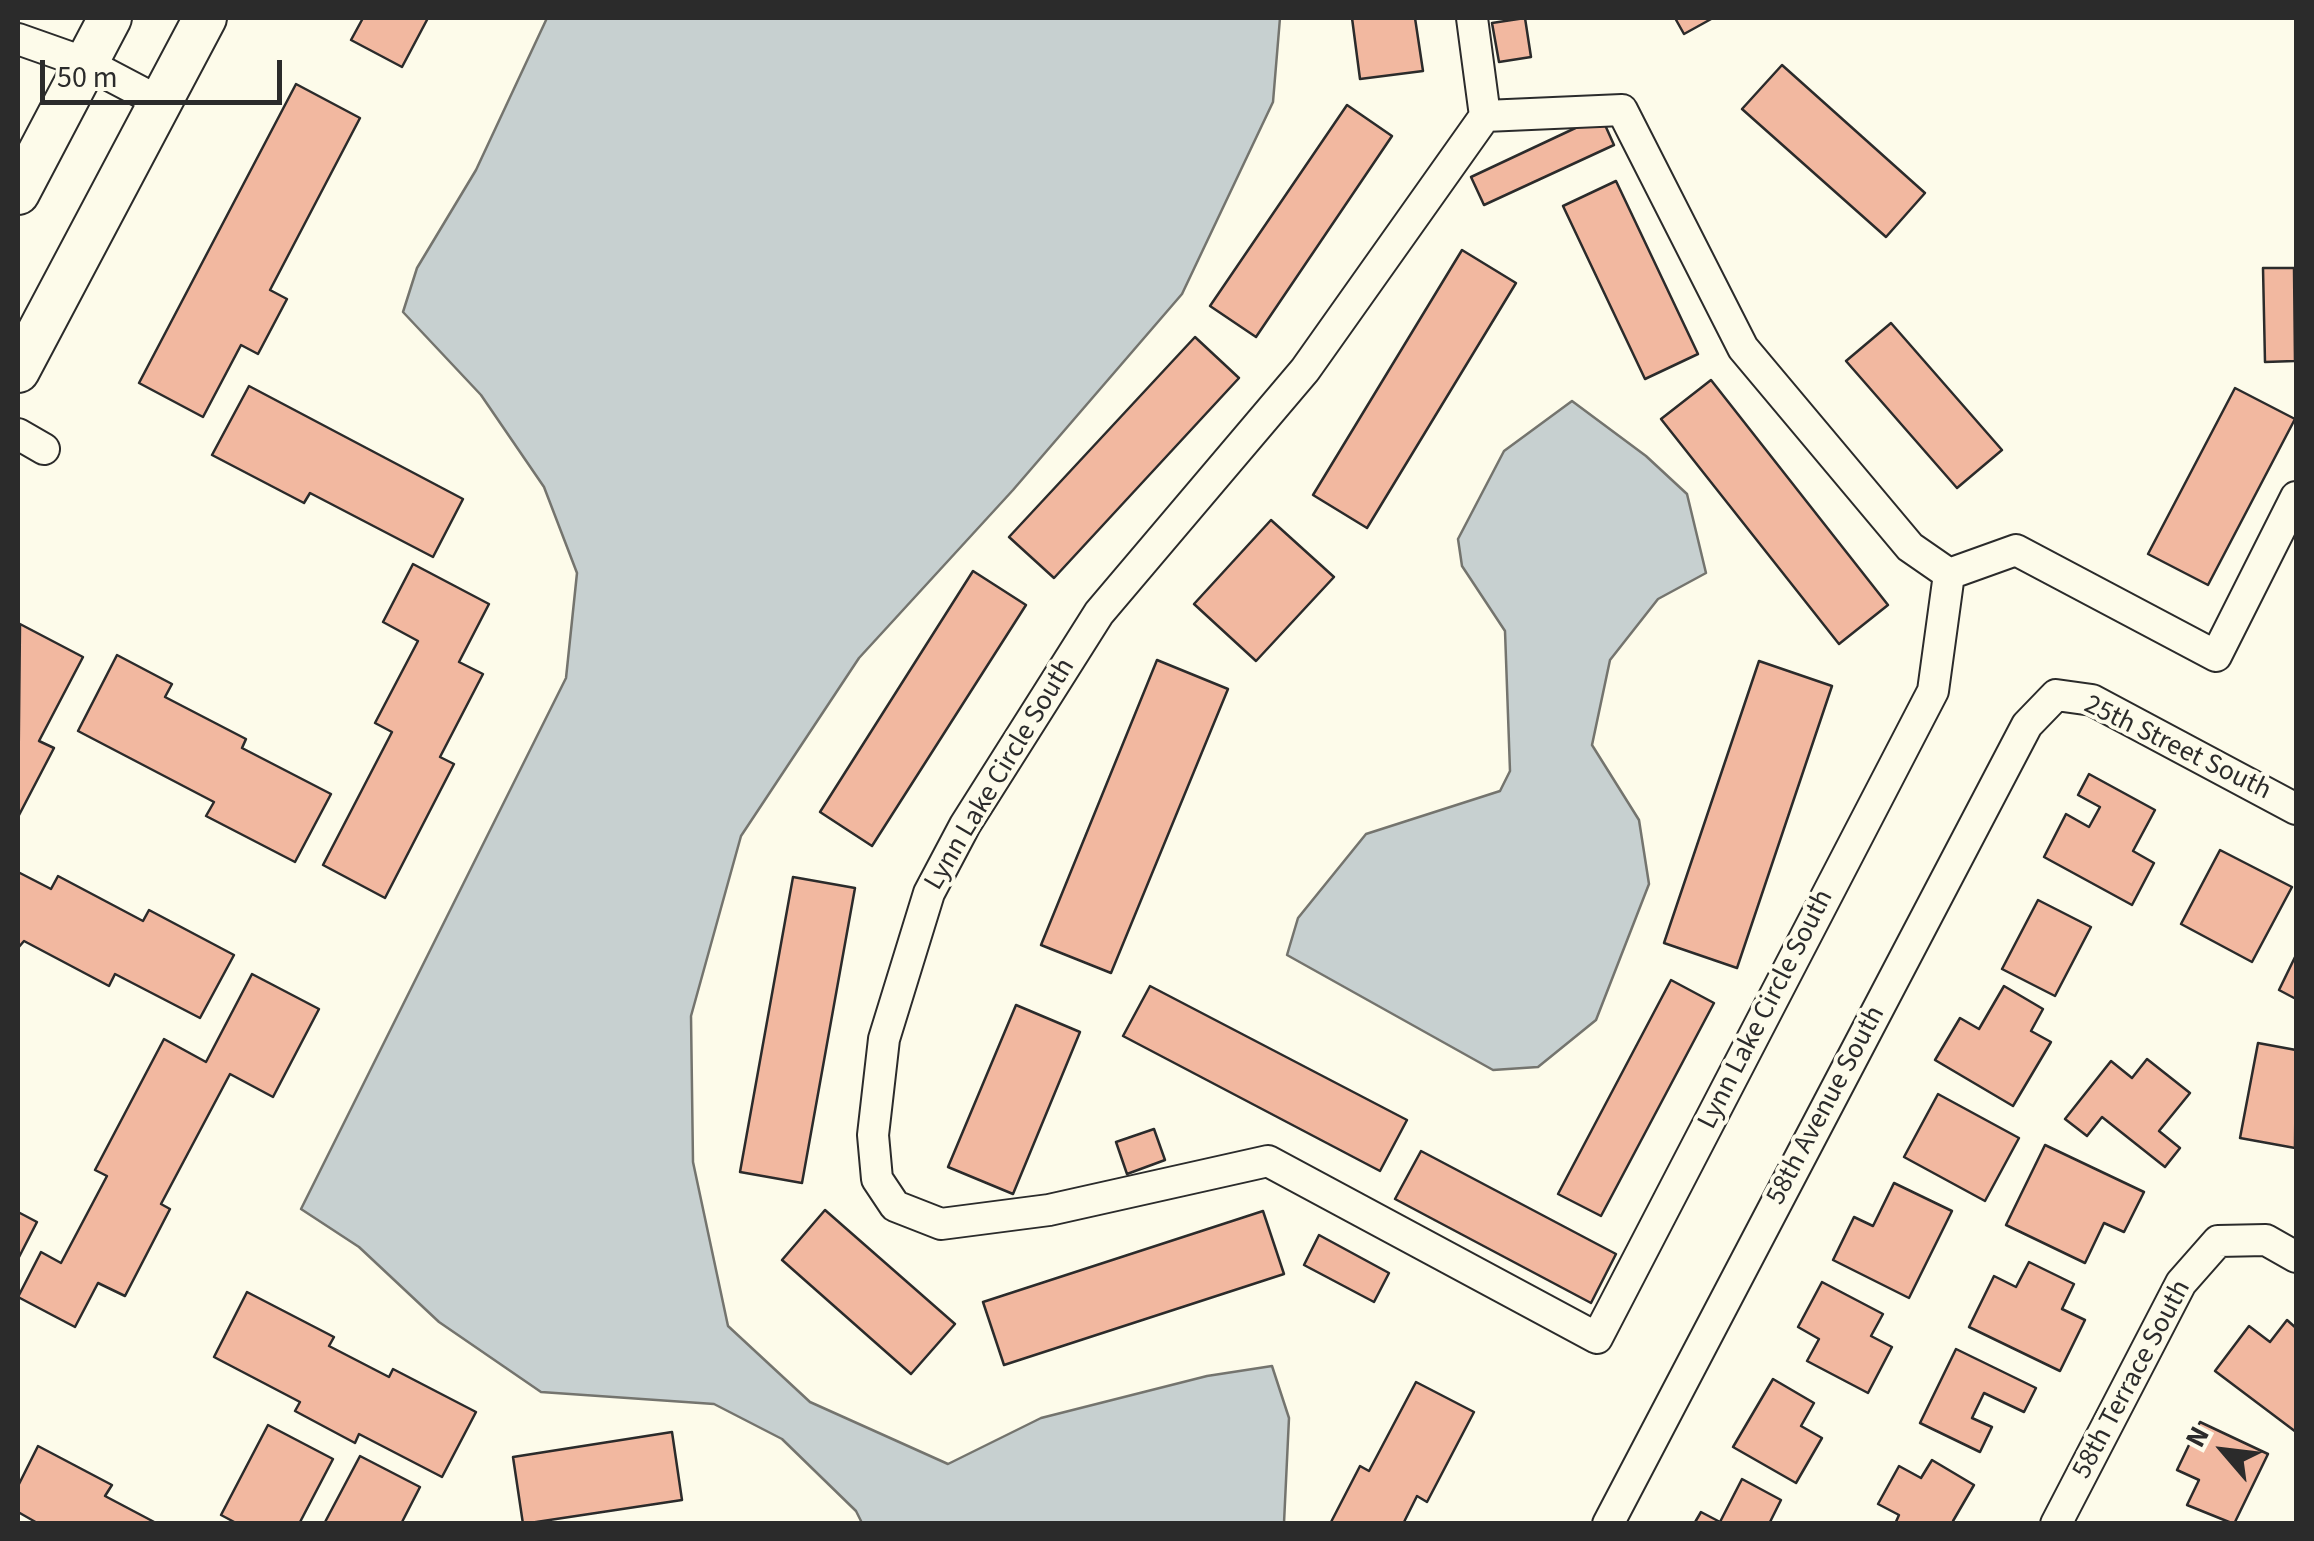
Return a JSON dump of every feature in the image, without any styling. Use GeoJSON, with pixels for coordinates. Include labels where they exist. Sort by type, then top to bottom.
{"type":"FeatureCollection","features":[{"type":"Feature","properties":{"kind":"main road"},"geometry":{"type":"LineString","coordinates":[[18,193],[110,18]]}},
{"type":"Feature","properties":{"kind":"main road"},"geometry":{"type":"LineString","coordinates":[[18,371],[204,18]]}},
{"type":"Feature","properties":{"kind":"street"},"geometry":{"type":"LineString","coordinates":[[1472,18],[1484,116],[1622,110],[1742,348],[1910,548],[1948,574],[2016,550],[2216,656],[2296,497]]}},
{"type":"Feature","properties":{"kind":"street"},"geometry":{"type":"LineString","coordinates":[[18,39],[86,63],[160,102]]}},
{"type":"Feature","properties":{"kind":"street","name":"Lynn Lake Circle South"},"geometry":{"type":"LineString","coordinates":[[1484,116],[1305,370],[1098,612],[966,825],[930,893],[884,1039],[873,1135],[877,1178],[895,1206],[941,1224],[1049,1210],[1268,1161],[1597,1338],[1932,691],[1948,574]]}},
{"type":"Feature","properties":{"kind":"street","name":"25th Street South"},"geometry":{"type":"LineString","coordinates":[[2056,695],[2092,700],[2296,809]]}},
{"type":"Feature","properties":{"kind":"street","name":"58th Avenue South"},"geometry":{"type":"LineString","coordinates":[[1608,1524],[2027,724],[2056,695]]}},
{"type":"Feature","properties":{"kind":"street","name":"58th Terrace South"},"geometry":{"type":"LineString","coordinates":[[2056,1524],[2181,1283],[2218,1241],[2266,1240],[2296,1257]]}},
{"type":"Feature","properties":{"kind":"shaded area"},"geometry":{"type":"Polygon","coordinates":[[[547,18],[1280,18],[1273,102],[1182,294],[1013,490],[859,658],[741,836],[691,1016],[693,1162],[728,1326],[810,1402],[948,1464],[1041,1418],[1207,1376],[1272,1366],[1289,1418],[1284,1523],[862,1523],[856,1511],[782,1439],[714,1404],[541,1392],[439,1322],[359,1247],[301,1209],[566,678],[577,573],[544,487],[481,395],[403,312],[417,268],[476,170],[547,18]]]}},
{"type":"Feature","properties":{"kind":"shaded area"},"geometry":{"type":"Polygon","coordinates":[[[1572,401],[1646,456],[1687,494],[1706,573],[1658,599],[1610,660],[1592,745],[1639,820],[1649,884],[1596,1020],[1538,1067],[1493,1070],[1287,955],[1298,918],[1366,834],[1500,791],[1510,771],[1505,631],[1462,566],[1458,539],[1504,451],[1572,401]]]}},
{"type":"Feature","properties":{"kind":"building"},"geometry":{"type":"Polygon","coordinates":[[[363,18],[428,18],[402,67],[351,40],[363,18]]]}},
{"type":"Feature","properties":{"kind":"building"},"geometry":{"type":"Polygon","coordinates":[[[1352,18],[1415,18],[1423,71],[1360,79],[1352,18]]]}},
{"type":"Feature","properties":{"kind":"building"},"geometry":{"type":"Polygon","coordinates":[[[1525,18],[1531,57],[1499,62],[1492,23],[1525,18]]]}},
{"type":"Feature","properties":{"kind":"building"},"geometry":{"type":"Polygon","coordinates":[[[1675,18],[1713,18],[1684,34],[1675,18]]]}},
{"type":"Feature","properties":{"kind":"building"},"geometry":{"type":"Polygon","coordinates":[[[1782,65],[1925,193],[1886,237],[1742,109],[1782,65]]]}},
{"type":"Feature","properties":{"kind":"building"},"geometry":{"type":"Polygon","coordinates":[[[296,84],[360,118],[270,290],[287,299],[258,354],[241,345],[203,417],[139,383],[296,84]]]}},
{"type":"Feature","properties":{"kind":"building"},"geometry":{"type":"Polygon","coordinates":[[[1347,105],[1392,136],[1256,337],[1210,306],[1347,105]]]}},
{"type":"Feature","properties":{"kind":"building"},"geometry":{"type":"Polygon","coordinates":[[[1601,116],[1614,145],[1484,205],[1471,177],[1601,116]]]}},
{"type":"Feature","properties":{"kind":"building"},"geometry":{"type":"Polygon","coordinates":[[[1616,181],[1698,354],[1645,379],[1563,206],[1616,181]]]}},
{"type":"Feature","properties":{"kind":"building"},"geometry":{"type":"Polygon","coordinates":[[[1462,250],[1516,283],[1367,528],[1313,495],[1462,250]]]}},
{"type":"Feature","properties":{"kind":"building"},"geometry":{"type":"Polygon","coordinates":[[[2263,268],[2294,268],[2295,361],[2265,362],[2263,268]]]}},
{"type":"Feature","properties":{"kind":"building"},"geometry":{"type":"Polygon","coordinates":[[[1891,323],[2002,450],[1957,488],[1846,361],[1891,323]]]}},
{"type":"Feature","properties":{"kind":"building"},"geometry":{"type":"Polygon","coordinates":[[[1195,337],[1239,378],[1054,578],[1009,537],[1195,337]]]}},
{"type":"Feature","properties":{"kind":"building"},"geometry":{"type":"Polygon","coordinates":[[[1711,380],[1888,605],[1839,644],[1661,419],[1711,380]]]}},
{"type":"Feature","properties":{"kind":"building"},"geometry":{"type":"Polygon","coordinates":[[[249,386],[463,499],[433,557],[310,493],[304,503],[212,455],[249,386]]]}},
{"type":"Feature","properties":{"kind":"building"},"geometry":{"type":"Polygon","coordinates":[[[2235,388],[2295,419],[2208,585],[2148,554],[2235,388]]]}},
{"type":"Feature","properties":{"kind":"building"},"geometry":{"type":"Polygon","coordinates":[[[1271,520],[1334,577],[1256,661],[1194,604],[1271,520]]]}},
{"type":"Feature","properties":{"kind":"building"},"geometry":{"type":"Polygon","coordinates":[[[413,564],[489,604],[459,662],[483,674],[440,757],[454,764],[385,898],[323,865],[392,732],[375,723],[418,641],[383,622],[413,564]]]}},
{"type":"Feature","properties":{"kind":"building"},"geometry":{"type":"Polygon","coordinates":[[[973,571],[1026,605],[872,846],[820,812],[973,571]]]}},
{"type":"Feature","properties":{"kind":"building"},"geometry":{"type":"Polygon","coordinates":[[[20,624],[83,657],[39,741],[54,748],[18,817],[20,624]]]}},
{"type":"Feature","properties":{"kind":"building"},"geometry":{"type":"Polygon","coordinates":[[[117,655],[172,684],[165,697],[246,739],[242,748],[331,794],[295,862],[206,816],[214,802],[78,731],[117,655]]]}},
{"type":"Feature","properties":{"kind":"building"},"geometry":{"type":"Polygon","coordinates":[[[1157,660],[1228,689],[1111,973],[1041,945],[1157,660]]]}},
{"type":"Feature","properties":{"kind":"building"},"geometry":{"type":"Polygon","coordinates":[[[1759,661],[1832,686],[1737,968],[1664,943],[1759,661]]]}},
{"type":"Feature","properties":{"kind":"building"},"geometry":{"type":"Polygon","coordinates":[[[2089,774],[2155,810],[2133,851],[2154,863],[2132,905],[2044,857],[2066,814],[2089,827],[2100,807],[2078,795],[2089,774]]]}},
{"type":"Feature","properties":{"kind":"building"},"geometry":{"type":"Polygon","coordinates":[[[2220,850],[2292,887],[2252,962],[2181,924],[2220,850]]]}},
{"type":"Feature","properties":{"kind":"building"},"geometry":{"type":"Polygon","coordinates":[[[18,872],[51,889],[58,876],[143,921],[149,910],[234,955],[200,1018],[115,974],[109,986],[24,941],[18,948],[18,872]]]}},
{"type":"Feature","properties":{"kind":"building"},"geometry":{"type":"Polygon","coordinates":[[[793,877],[855,888],[802,1183],[740,1172],[793,877]]]}},
{"type":"Feature","properties":{"kind":"building"},"geometry":{"type":"Polygon","coordinates":[[[2038,900],[2091,927],[2055,996],[2002,969],[2038,900]]]}},
{"type":"Feature","properties":{"kind":"building"},"geometry":{"type":"Polygon","coordinates":[[[2296,955],[2296,999],[2279,990],[2296,955]]]}},
{"type":"Feature","properties":{"kind":"building"},"geometry":{"type":"Polygon","coordinates":[[[252,974],[319,1009],[273,1097],[230,1074],[161,1204],[170,1209],[125,1296],[98,1283],[75,1327],[18,1297],[41,1252],[61,1263],[107,1176],[95,1170],[164,1039],[206,1062],[252,974]]]}},
{"type":"Feature","properties":{"kind":"building"},"geometry":{"type":"Polygon","coordinates":[[[1671,980],[1714,1003],[1601,1216],[1558,1194],[1671,980]]]}},
{"type":"Feature","properties":{"kind":"building"},"geometry":{"type":"Polygon","coordinates":[[[1150,986],[1407,1120],[1380,1171],[1123,1036],[1150,986]]]}},
{"type":"Feature","properties":{"kind":"building"},"geometry":{"type":"Polygon","coordinates":[[[2004,986],[2043,1009],[2031,1031],[2051,1042],[2013,1106],[1935,1060],[1960,1018],[1979,1029],[2004,986]]]}},
{"type":"Feature","properties":{"kind":"building"},"geometry":{"type":"Polygon","coordinates":[[[1016,1005],[1080,1032],[1013,1194],[948,1167],[1016,1005]]]}},
{"type":"Feature","properties":{"kind":"building"},"geometry":{"type":"Polygon","coordinates":[[[2258,1043],[2296,1050],[2295,1148],[2240,1138],[2258,1043]]]}},
{"type":"Feature","properties":{"kind":"building"},"geometry":{"type":"Polygon","coordinates":[[[2147,1059],[2190,1093],[2159,1131],[2180,1148],[2165,1167],[2102,1117],[2087,1136],[2065,1119],[2111,1061],[2132,1078],[2147,1059]]]}},
{"type":"Feature","properties":{"kind":"building"},"geometry":{"type":"Polygon","coordinates":[[[1938,1094],[2019,1138],[1985,1201],[1904,1157],[1938,1094]]]}},
{"type":"Feature","properties":{"kind":"building"},"geometry":{"type":"Polygon","coordinates":[[[1154,1129],[1165,1160],[1127,1174],[1116,1142],[1154,1129]]]}},
{"type":"Feature","properties":{"kind":"building"},"geometry":{"type":"Polygon","coordinates":[[[2045,1145],[2144,1192],[2124,1232],[2104,1223],[2085,1263],[2006,1225],[2045,1145]]]}},
{"type":"Feature","properties":{"kind":"building"},"geometry":{"type":"Polygon","coordinates":[[[1421,1151],[1616,1254],[1591,1303],[1395,1199],[1421,1151]]]}},
{"type":"Feature","properties":{"kind":"building"},"geometry":{"type":"Polygon","coordinates":[[[1894,1183],[1952,1211],[1909,1298],[1833,1260],[1854,1217],[1873,1226],[1894,1183]]]}},
{"type":"Feature","properties":{"kind":"building"},"geometry":{"type":"Polygon","coordinates":[[[825,1210],[955,1324],[911,1374],[782,1260],[825,1210]]]}},
{"type":"Feature","properties":{"kind":"building"},"geometry":{"type":"Polygon","coordinates":[[[1263,1211],[1284,1274],[1004,1365],[983,1302],[1263,1211]]]}},
{"type":"Feature","properties":{"kind":"building"},"geometry":{"type":"Polygon","coordinates":[[[18,1212],[37,1222],[18,1259],[18,1212]]]}},
{"type":"Feature","properties":{"kind":"building"},"geometry":{"type":"Polygon","coordinates":[[[1319,1235],[1389,1273],[1374,1302],[1304,1265],[1319,1235]]]}},
{"type":"Feature","properties":{"kind":"building"},"geometry":{"type":"Polygon","coordinates":[[[2029,1262],[2074,1284],[2062,1309],[2085,1320],[2060,1371],[1969,1327],[1994,1276],[2016,1287],[2029,1262]]]}},
{"type":"Feature","properties":{"kind":"building"},"geometry":{"type":"Polygon","coordinates":[[[1822,1282],[1883,1314],[1871,1336],[1892,1347],[1868,1393],[1807,1361],[1819,1339],[1798,1327],[1822,1282]]]}},
{"type":"Feature","properties":{"kind":"building"},"geometry":{"type":"Polygon","coordinates":[[[247,1292],[334,1337],[329,1346],[389,1377],[393,1369],[476,1412],[442,1477],[359,1434],[355,1443],[295,1411],[300,1402],[214,1357],[247,1292]]]}},
{"type":"Feature","properties":{"kind":"building"},"geometry":{"type":"Polygon","coordinates":[[[2287,1320],[2296,1328],[2296,1432],[2215,1371],[2249,1326],[2270,1342],[2287,1320]]]}},
{"type":"Feature","properties":{"kind":"building"},"geometry":{"type":"Polygon","coordinates":[[[1956,1349],[2036,1388],[2024,1412],[1984,1393],[1972,1418],[1992,1427],[1980,1452],[1920,1423],[1956,1349]]]}},
{"type":"Feature","properties":{"kind":"building"},"geometry":{"type":"Polygon","coordinates":[[[1773,1379],[1814,1403],[1801,1426],[1822,1438],[1796,1483],[1733,1447],[1773,1379]]]}},
{"type":"Feature","properties":{"kind":"building"},"geometry":{"type":"Polygon","coordinates":[[[1416,1382],[1474,1412],[1427,1502],[1417,1496],[1403,1524],[1330,1524],[1360,1466],[1369,1471],[1416,1382]]]}},
{"type":"Feature","properties":{"kind":"building"},"geometry":{"type":"Polygon","coordinates":[[[2200,1422],[2268,1454],[2234,1524],[2187,1505],[2199,1480],[2177,1470],[2200,1422]]]}},
{"type":"Feature","properties":{"kind":"building"},"geometry":{"type":"Polygon","coordinates":[[[268,1425],[333,1459],[299,1524],[238,1524],[221,1515],[268,1425]]]}},
{"type":"Feature","properties":{"kind":"building"},"geometry":{"type":"Polygon","coordinates":[[[672,1432],[682,1500],[523,1524],[513,1457],[672,1432]]]}},
{"type":"Feature","properties":{"kind":"building"},"geometry":{"type":"Polygon","coordinates":[[[38,1446],[112,1485],[105,1496],[158,1524],[39,1524],[18,1512],[18,1486],[38,1446]]]}},
{"type":"Feature","properties":{"kind":"building"},"geometry":{"type":"Polygon","coordinates":[[[360,1456],[420,1487],[401,1524],[324,1524],[360,1456]]]}},
{"type":"Feature","properties":{"kind":"building"},"geometry":{"type":"Polygon","coordinates":[[[1932,1460],[1974,1485],[1953,1521],[1956,1524],[1895,1524],[1899,1515],[1878,1504],[1899,1466],[1921,1478],[1932,1460]]]}},
{"type":"Feature","properties":{"kind":"building"},"geometry":{"type":"Polygon","coordinates":[[[1742,1479],[1781,1500],[1769,1524],[1694,1524],[1701,1512],[1720,1522],[1742,1479]]]}}]}
